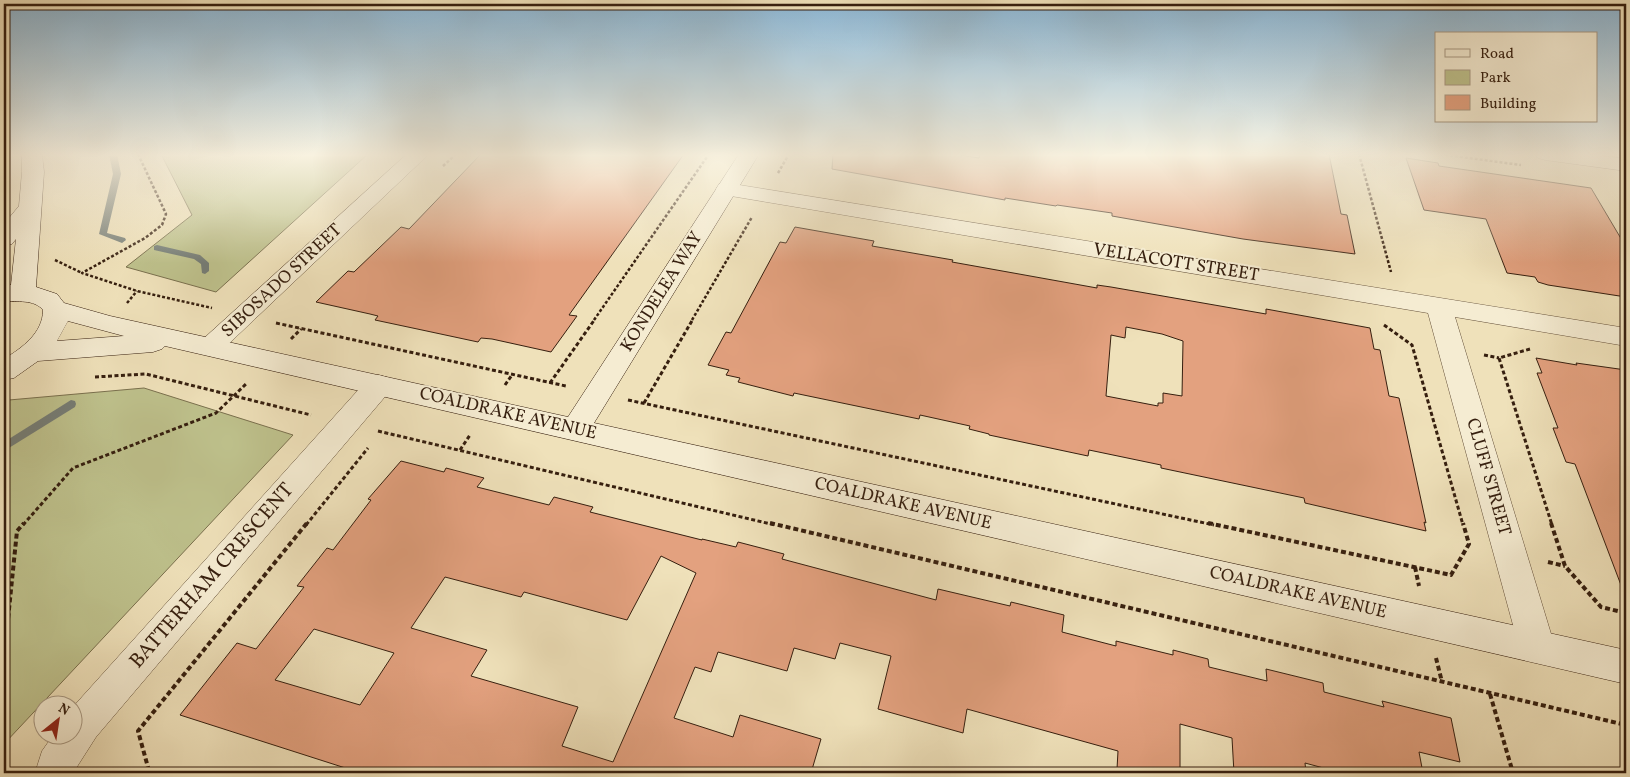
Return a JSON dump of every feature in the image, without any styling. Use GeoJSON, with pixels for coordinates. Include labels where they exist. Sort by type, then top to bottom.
{"type":"FeatureCollection","features":[{"type":"Feature","properties":{"kind":"street"},"geometry":{"type":"LineString","coordinates":[[4,371],[33,352],[49,336],[57,322],[57,309],[51,301],[39,294],[13,292],[31,190]]}},
{"type":"Feature","properties":{"kind":"street","name":"SIBOSADO STREET"},"geometry":{"type":"LineString","coordinates":[[210,347],[380,190]]}},
{"type":"Feature","properties":{"kind":"street","name":"KONDELEA WAY"},"geometry":{"type":"LineString","coordinates":[[575,430],[726,190]]}},
{"type":"Feature","properties":{"kind":"street","name":"VELLACOTT STREET"},"geometry":{"type":"LineString","coordinates":[[735,190],[1626,337]]}},
{"type":"Feature","properties":{"kind":"street"},"geometry":{"type":"LineString","coordinates":[[4,239],[29,208]]}},
{"type":"Feature","properties":{"kind":"street","name":"CLUFF STREET"},"geometry":{"type":"LineString","coordinates":[[1439,306],[1537,647]]}},
{"type":"Feature","properties":{"kind":"street","name":"COALDRAKE AVENUE"},"geometry":{"type":"LineString","coordinates":[[57,309],[109,324],[179,340],[1626,667]]}},
{"type":"Feature","properties":{"kind":"street","name":"COALDRAKE AVENUE"},"geometry":{"type":"LineString","coordinates":[[33,352],[179,340]]}},
{"type":"Feature","properties":{"kind":"street","name":"BATTERHAM CRESCENT"},"geometry":{"type":"LineString","coordinates":[[54,773],[56,765],[83,724],[379,385]]}},
{"type":"Feature","properties":{"kind":"path"},"geometry":{"type":"LineString","coordinates":[[82,273],[145,238],[162,225],[166,214],[155,190]]}},
{"type":"Feature","properties":{"kind":"path"},"geometry":{"type":"LineString","coordinates":[[550,383],[684,190]]}},
{"type":"Feature","properties":{"kind":"path"},"geometry":{"type":"LineString","coordinates":[[644,403],[768,190]]}},
{"type":"Feature","properties":{"kind":"path"},"geometry":{"type":"LineString","coordinates":[[1369,190],[1392,277]]}},
{"type":"Feature","properties":{"kind":"path"},"geometry":{"type":"LineString","coordinates":[[54,260],[82,273],[137,291],[244,316],[598,394],[1451,574],[1470,544],[1412,345],[1379,322]]}},
{"type":"Feature","properties":{"kind":"path"},"geometry":{"type":"LineString","coordinates":[[1539,351],[1530,349],[1499,358],[1565,566],[1601,607],[1626,613]]}},
{"type":"Feature","properties":{"kind":"path"},"geometry":{"type":"LineString","coordinates":[[92,377],[146,374],[232,397],[1626,725]]}},
{"type":"Feature","properties":{"kind":"path"},"geometry":{"type":"LineString","coordinates":[[4,658],[17,531],[73,468],[216,413]]}},
{"type":"Feature","properties":{"kind":"path"},"geometry":{"type":"LineString","coordinates":[[375,440],[381,432]]}},
{"type":"Feature","properties":{"kind":"path"},"geometry":{"type":"LineString","coordinates":[[155,773],[147,772],[138,731],[369,447]]}},
{"type":"Feature","properties":{"kind":"path"},"geometry":{"type":"LineString","coordinates":[[1490,693],[1513,773]]}},
{"type":"Feature","properties":{"kind":"green space"},"geometry":{"type":"Polygon","coordinates":[[[179,190],[328,190],[216,292],[126,267],[192,215],[179,190]]]}},
{"type":"Feature","properties":{"kind":"green space"},"geometry":{"type":"Polygon","coordinates":[[[144,388],[293,435],[51,694],[32,694],[32,714],[4,744],[4,404],[9,400],[144,388]]]}},
{"type":"Feature","properties":{"kind":"building"},"geometry":{"type":"Polygon","coordinates":[[[446,190],[658,190],[569,315],[577,316],[551,352],[492,339],[481,338],[478,342],[375,320],[378,316],[316,302],[348,271],[354,272],[401,227],[409,229],[446,190]]]}},
{"type":"Feature","properties":{"kind":"building"},"geometry":{"type":"Polygon","coordinates":[[[951,190],[1336,190],[1341,214],[1347,215],[1355,254],[1243,239],[1112,216],[1112,213],[1005,198],[1005,200],[951,190]]]}},
{"type":"Feature","properties":{"kind":"building"},"geometry":{"type":"Polygon","coordinates":[[[1417,190],[1592,190],[1626,247],[1626,297],[1548,285],[1538,282],[1535,277],[1507,273],[1486,219],[1424,210],[1417,190]]]}},
{"type":"Feature","properties":{"kind":"building"},"geometry":{"type":"Polygon","coordinates":[[[795,227],[874,241],[872,246],[1097,288],[1097,285],[1111,287],[1266,314],[1266,309],[1370,328],[1374,349],[1380,350],[1389,396],[1399,398],[1426,523],[1424,522],[1426,531],[1305,503],[1304,498],[1161,468],[1161,465],[1089,450],[1088,456],[989,435],[969,429],[970,426],[920,415],[919,419],[794,393],[793,396],[738,382],[740,378],[726,375],[729,370],[708,365],[726,332],[731,333],[780,242],[786,243],[795,227]],[[1126,327],[1125,338],[1111,335],[1106,396],[1158,406],[1158,403],[1163,403],[1163,393],[1182,396],[1183,341],[1162,334],[1126,327]]]}},
{"type":"Feature","properties":{"kind":"building"},"geometry":{"type":"Polygon","coordinates":[[[1536,358],[1577,365],[1576,363],[1626,370],[1626,592],[1624,593],[1575,464],[1566,462],[1553,428],[1558,428],[1537,373],[1542,373],[1536,358]]]}},
{"type":"Feature","properties":{"kind":"building"},"geometry":{"type":"Polygon","coordinates":[[[401,461],[444,472],[446,468],[484,478],[477,487],[549,505],[554,497],[593,507],[590,512],[702,540],[736,547],[738,542],[784,554],[782,559],[936,600],[938,589],[1010,606],[1011,602],[1064,615],[1062,632],[1116,646],[1116,641],[1173,655],[1173,650],[1208,659],[1209,667],[1267,681],[1266,669],[1323,683],[1324,692],[1384,707],[1382,701],[1451,718],[1460,762],[1419,752],[1423,773],[1342,773],[1305,763],[1306,773],[1234,773],[1232,738],[1180,724],[1180,773],[1134,773],[1117,769],[1118,751],[967,709],[963,733],[878,709],[891,656],[840,643],[835,659],[794,648],[787,671],[718,652],[711,672],[695,667],[674,718],[733,737],[740,715],[821,739],[811,773],[361,773],[180,715],[237,643],[256,649],[304,587],[297,586],[327,548],[333,550],[371,500],[368,499],[401,461]],[[661,556],[627,620],[524,592],[521,597],[445,577],[411,628],[487,650],[471,676],[578,707],[562,746],[613,762],[696,573],[661,556]],[[314,629],[275,680],[360,705],[394,653],[314,629]]]}},
{"type":"Feature","properties":{"kind":"waterway"},"geometry":{"type":"LineString","coordinates":[[113,190],[103,234],[122,240]]}},
{"type":"Feature","properties":{"kind":"waterway"},"geometry":{"type":"LineString","coordinates":[[157,248],[197,257],[205,263],[205,271]]}},
{"type":"Feature","properties":{"kind":"waterway"},"geometry":{"type":"LineString","coordinates":[[4,447],[71,404]]}}]}
